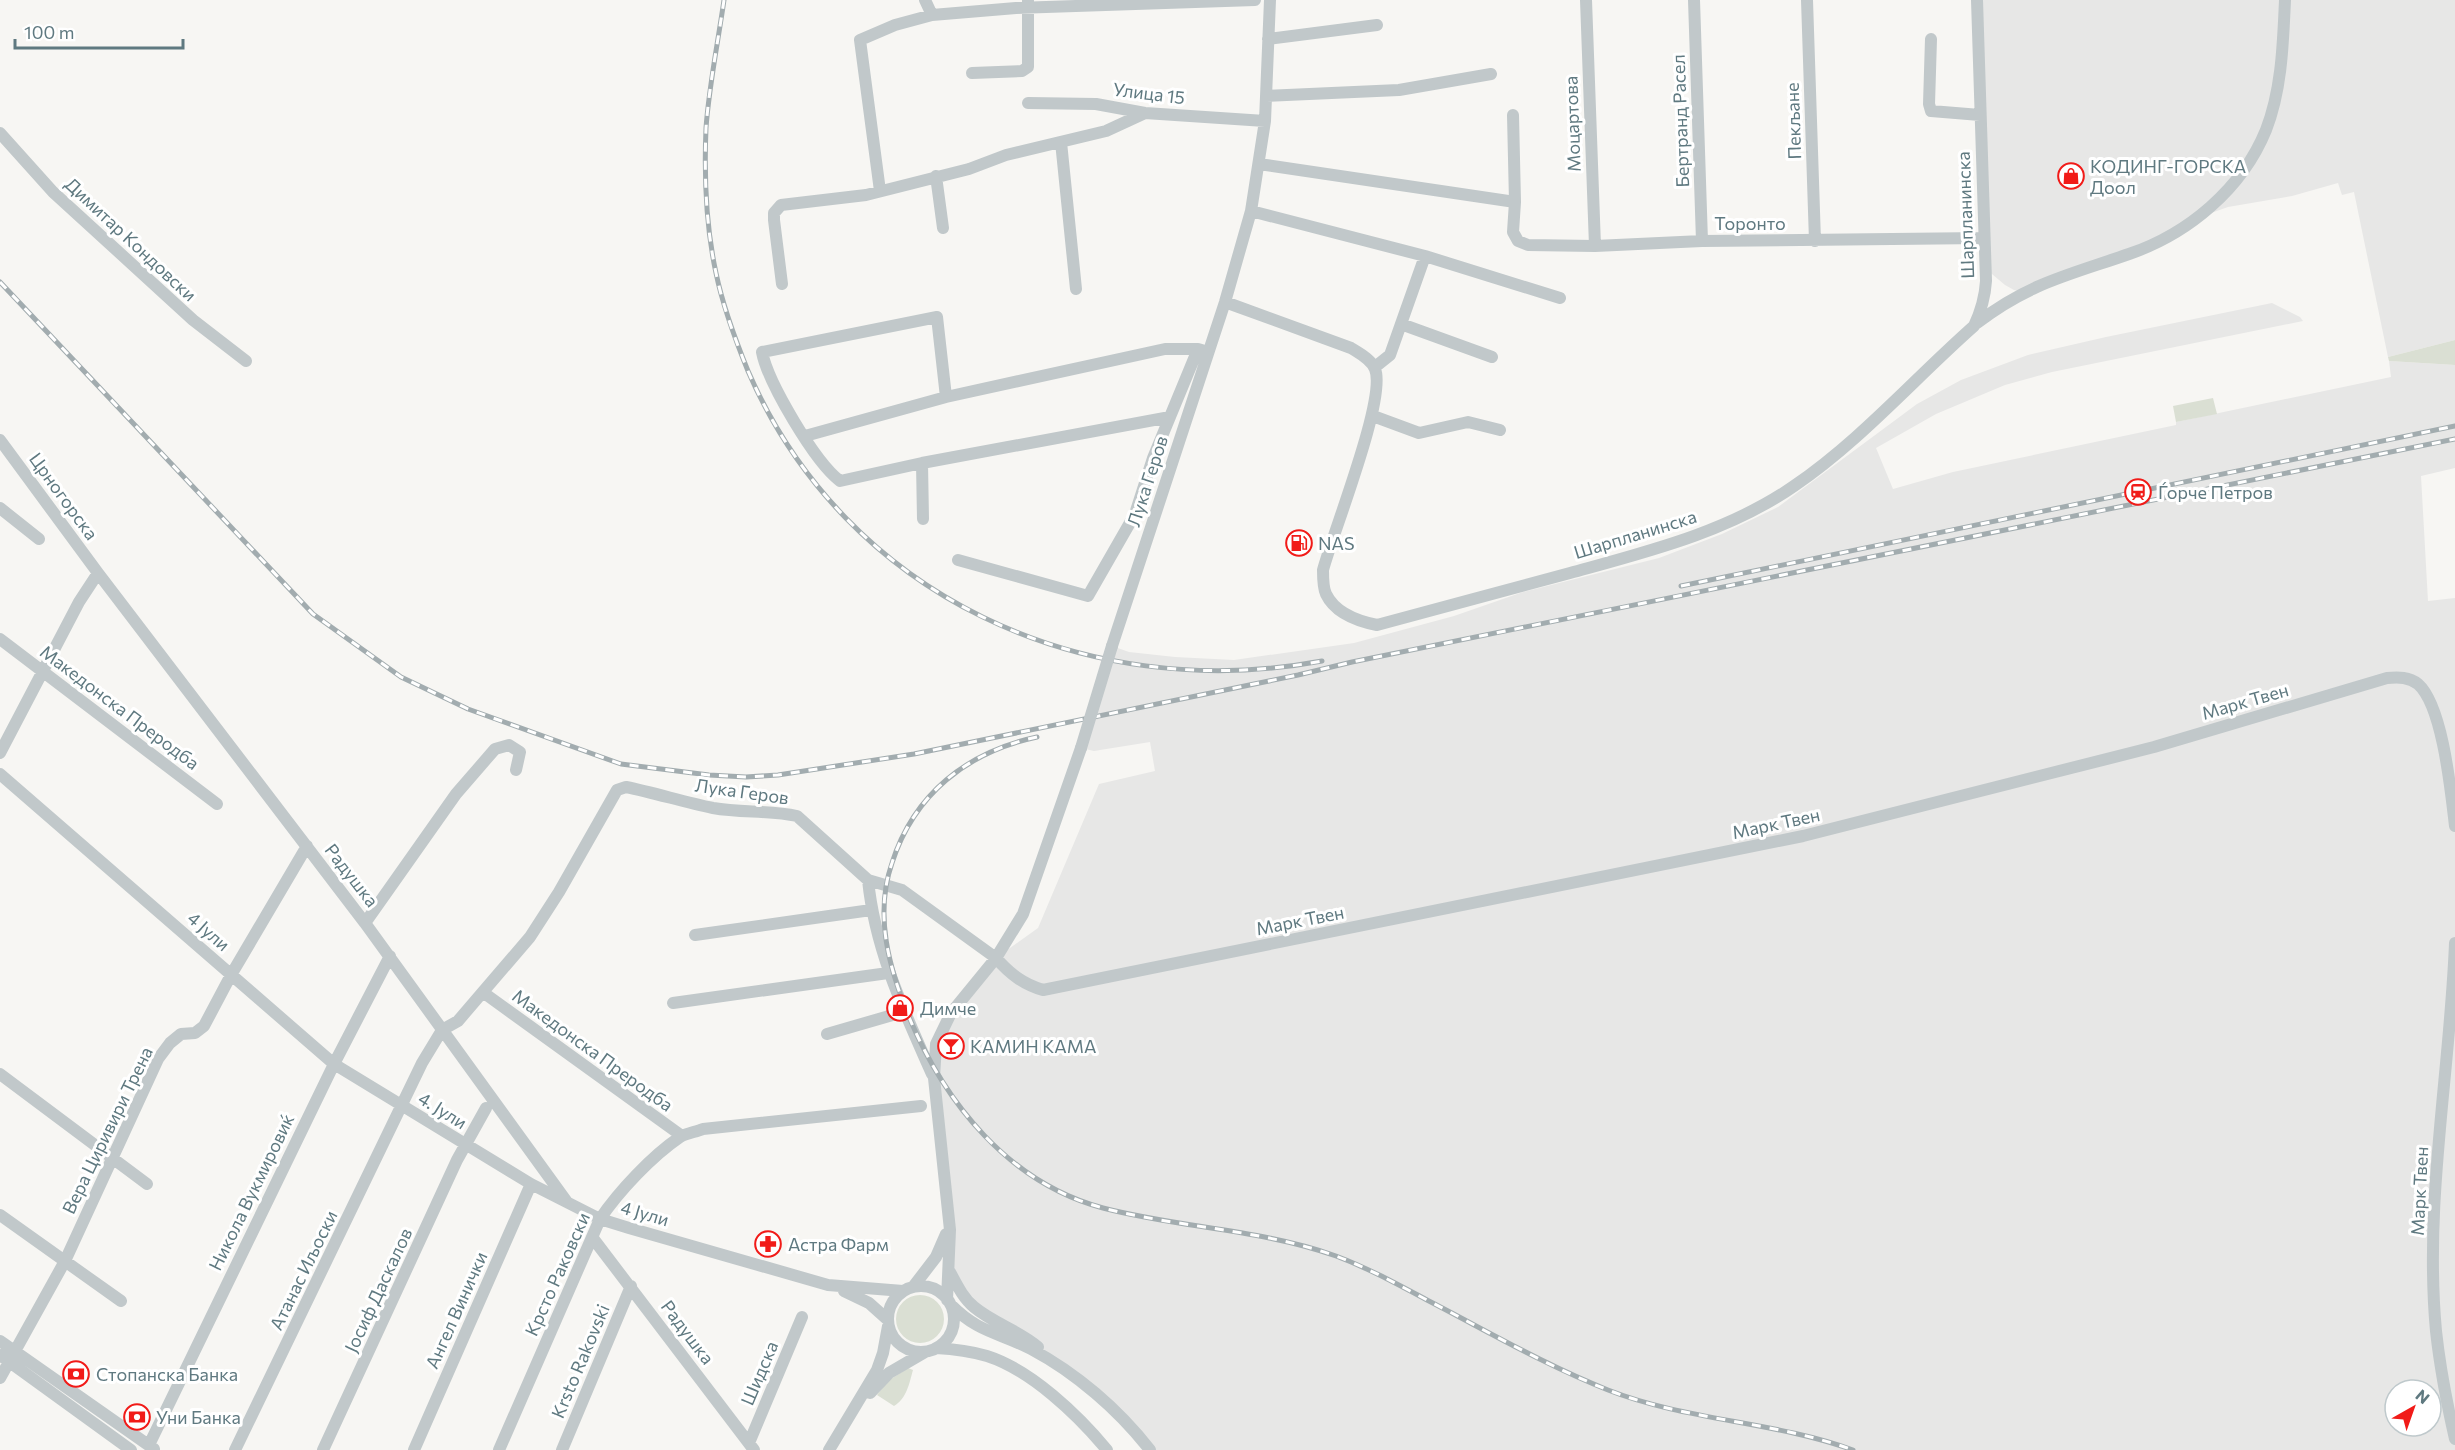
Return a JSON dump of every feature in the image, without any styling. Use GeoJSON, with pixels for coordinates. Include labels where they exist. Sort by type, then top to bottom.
{"type":"FeatureCollection","features":[{"type":"Feature","properties":{"kind":"street"},"geometry":{"type":"LineString","coordinates":[[925,0],[932,15]]}},
{"type":"Feature","properties":{"kind":"street"},"geometry":{"type":"LineString","coordinates":[[880,191],[860,40],[895,25],[932,15],[1028,4],[1255,0]]}},
{"type":"Feature","properties":{"kind":"street","name":"Лука Геров"},"geometry":{"type":"LineString","coordinates":[[949,1302],[949,1212],[934,1078],[936,1044],[951,1013],[996,958],[1023,914],[1081,748],[1203,350],[1225,302],[1251,210],[1265,121],[1270,0]]}},
{"type":"Feature","properties":{"kind":"street","name":"Моцартова"},"geometry":{"type":"LineString","coordinates":[[1586,0],[1595,246]]}},
{"type":"Feature","properties":{"kind":"street","name":"Бертранд Расел"},"geometry":{"type":"LineString","coordinates":[[1694,0],[1702,241]]}},
{"type":"Feature","properties":{"kind":"street","name":"Пекљане"},"geometry":{"type":"LineString","coordinates":[[1807,0],[1815,241]]}},
{"type":"Feature","properties":{"kind":"street","name":"Шарпланинска"},"geometry":{"type":"LineString","coordinates":[[1375,367],[1379,382],[1373,416],[1323,570],[1325,593],[1355,621],[1377,625],[1636,555],[1710,529],[1751,511],[1793,487],[1835,454],[1974,326],[1983,304],[1986,293],[1977,0]]}},
{"type":"Feature","properties":{"kind":"street"},"geometry":{"type":"LineString","coordinates":[[1974,326],[2001,304],[2035,286],[2130,254],[2180,231],[2236,182],[2252,157],[2269,120],[2282,57],[2285,0]]}},
{"type":"Feature","properties":{"kind":"street"},"geometry":{"type":"LineString","coordinates":[[972,73],[1022,71],[1028,67],[1028,4]]}},
{"type":"Feature","properties":{"kind":"street"},"geometry":{"type":"LineString","coordinates":[[1269,39],[1377,25]]}},
{"type":"Feature","properties":{"kind":"street"},"geometry":{"type":"LineString","coordinates":[[1931,39],[1929,104],[1931,111],[1980,115]]}},
{"type":"Feature","properties":{"kind":"street"},"geometry":{"type":"LineString","coordinates":[[1267,96],[1399,90],[1491,74]]}},
{"type":"Feature","properties":{"kind":"street","name":"Улица 15"},"geometry":{"type":"LineString","coordinates":[[1028,103],[1096,104],[1145,113],[1265,121]]}},
{"type":"Feature","properties":{"kind":"street"},"geometry":{"type":"LineString","coordinates":[[782,284],[774,213],[781,206],[866,195],[969,169],[1006,155],[1106,131],[1145,113]]}},
{"type":"Feature","properties":{"kind":"street"},"geometry":{"type":"LineString","coordinates":[[1258,164],[1515,202],[1513,115]]}},
{"type":"Feature","properties":{"kind":"street","name":"Димитар Кондовски"},"geometry":{"type":"LineString","coordinates":[[0,133],[53,192],[193,320],[246,361]]}},
{"type":"Feature","properties":{"kind":"street"},"geometry":{"type":"LineString","coordinates":[[1061,142],[1076,289]]}},
{"type":"Feature","properties":{"kind":"street"},"geometry":{"type":"LineString","coordinates":[[936,176],[944,228]]}},
{"type":"Feature","properties":{"kind":"street","name":"Торонто"},"geometry":{"type":"LineString","coordinates":[[1515,202],[1513,232],[1518,241],[1528,245],[1595,246],[1702,241],[1983,238]]}},
{"type":"Feature","properties":{"kind":"street"},"geometry":{"type":"LineString","coordinates":[[1251,210],[1425,256],[1560,298]]}},
{"type":"Feature","properties":{"kind":"street"},"geometry":{"type":"LineString","coordinates":[[1225,302],[1351,348],[1375,367],[1390,355],[1425,256]]}},
{"type":"Feature","properties":{"kind":"street"},"geometry":{"type":"LineString","coordinates":[[946,397],[937,317],[762,352],[772,384],[805,436],[840,481],[922,463],[1170,417]]}},
{"type":"Feature","properties":{"kind":"street"},"geometry":{"type":"LineString","coordinates":[[1401,324],[1492,357]]}},
{"type":"Feature","properties":{"kind":"street"},"geometry":{"type":"LineString","coordinates":[[805,436],[946,397],[1165,349],[1203,350],[1170,417],[1153,458],[1135,514],[1088,596],[958,560]]}},
{"type":"Feature","properties":{"kind":"street"},"geometry":{"type":"LineString","coordinates":[[1373,416],[1419,434],[1468,422],[1500,430]]}},
{"type":"Feature","properties":{"kind":"street","name":"Црногорска"},"geometry":{"type":"LineString","coordinates":[[0,440],[98,573]]}},
{"type":"Feature","properties":{"kind":"street"},"geometry":{"type":"LineString","coordinates":[[922,463],[923,519]]}},
{"type":"Feature","properties":{"kind":"street"},"geometry":{"type":"LineString","coordinates":[[0,507],[39,539]]}},
{"type":"Feature","properties":{"kind":"street"},"geometry":{"type":"LineString","coordinates":[[0,753],[79,602],[98,573]]}},
{"type":"Feature","properties":{"kind":"street","name":"Радушка"},"geometry":{"type":"LineString","coordinates":[[98,573],[390,956],[570,1205]]}},
{"type":"Feature","properties":{"kind":"street","name":"Македонска Преродба"},"geometry":{"type":"LineString","coordinates":[[0,639],[218,804]]}},
{"type":"Feature","properties":{"kind":"street","name":"Марк Твен"},"geometry":{"type":"LineString","coordinates":[[996,958],[1007,970],[1030,986],[1043,990],[1079,983],[1803,837],[2154,747],[2388,678],[2401,677],[2416,682],[2426,692],[2433,709],[2448,775],[2455,826]]}},
{"type":"Feature","properties":{"kind":"street"},"geometry":{"type":"LineString","coordinates":[[365,923],[456,794],[495,749],[508,745],[520,752],[516,770]]}},
{"type":"Feature","properties":{"kind":"street","name":"4 Јули"},"geometry":{"type":"LineString","coordinates":[[0,774],[334,1064],[401,1105]]}},
{"type":"Feature","properties":{"kind":"street","name":"Лука Геров"},"geometry":{"type":"LineString","coordinates":[[484,993],[530,938],[560,892],[618,790],[626,787],[713,808],[797,816],[868,880],[902,890],[996,958]]}},
{"type":"Feature","properties":{"kind":"street","name":"Вера Циривири Трена"},"geometry":{"type":"LineString","coordinates":[[0,1378],[8,1357],[64,1261],[158,1059],[170,1043],[181,1034],[195,1033],[204,1026],[231,975],[307,846]]}},
{"type":"Feature","properties":{"kind":"street"},"geometry":{"type":"LineString","coordinates":[[868,880],[871,910],[888,973],[903,1012],[934,1078]]}},
{"type":"Feature","properties":{"kind":"street"},"geometry":{"type":"LineString","coordinates":[[694,935],[871,910]]}},
{"type":"Feature","properties":{"kind":"street","name":"Марк Твен"},"geometry":{"type":"LineString","coordinates":[[2455,943],[2436,1171],[2433,1256],[2436,1330],[2444,1389],[2455,1439]]}},
{"type":"Feature","properties":{"kind":"street","name":"Никола Вукмировиќ"},"geometry":{"type":"LineString","coordinates":[[152,1448],[334,1064],[390,956]]}},
{"type":"Feature","properties":{"kind":"street"},"geometry":{"type":"LineString","coordinates":[[673,1003],[888,973]]}},
{"type":"Feature","properties":{"kind":"street"},"geometry":{"type":"LineString","coordinates":[[401,1105],[442,1030],[458,1021],[484,993]]}},
{"type":"Feature","properties":{"kind":"street","name":"Македонска Преродба"},"geometry":{"type":"LineString","coordinates":[[484,993],[682,1136]]}},
{"type":"Feature","properties":{"kind":"street"},"geometry":{"type":"LineString","coordinates":[[827,1034],[903,1012]]}},
{"type":"Feature","properties":{"kind":"street"},"geometry":{"type":"LineString","coordinates":[[0,1074],[147,1184]]}},
{"type":"Feature","properties":{"kind":"street","name":"4. Јули"},"geometry":{"type":"LineString","coordinates":[[401,1105],[466,1146]]}},
{"type":"Feature","properties":{"kind":"street","name":"Aтанас Иљоски"},"geometry":{"type":"LineString","coordinates":[[234,1450],[374,1166],[401,1105]]}},
{"type":"Feature","properties":{"kind":"street"},"geometry":{"type":"LineString","coordinates":[[682,1136],[703,1129],[921,1107]]}},
{"type":"Feature","properties":{"kind":"street","name":"Јосиф Даскалов"},"geometry":{"type":"LineString","coordinates":[[323,1450],[486,1108]]}},
{"type":"Feature","properties":{"kind":"street","name":"Крсто Раковски"},"geometry":{"type":"LineString","coordinates":[[500,1450],[600,1219],[621,1191],[682,1136]]}},
{"type":"Feature","properties":{"kind":"street","name":"4 Јули"},"geometry":{"type":"LineString","coordinates":[[466,1146],[531,1184],[600,1219],[828,1285],[864,1300],[888,1323]]}},
{"type":"Feature","properties":{"kind":"street","name":"Ангел Винички"},"geometry":{"type":"LineString","coordinates":[[414,1450],[531,1184]]}},
{"type":"Feature","properties":{"kind":"street","name":"Лука Геров"},"geometry":{"type":"LineString","coordinates":[[908,1289],[943,1245],[949,1212]]}},
{"type":"Feature","properties":{"kind":"street"},"geometry":{"type":"LineString","coordinates":[[0,1215],[121,1301]]}},
{"type":"Feature","properties":{"kind":"street","name":"Радушка"},"geometry":{"type":"LineString","coordinates":[[592,1237],[751,1447]]}},
{"type":"Feature","properties":{"kind":"street"},"geometry":{"type":"LineString","coordinates":[[950,1270],[958,1287],[974,1307],[1026,1338],[1048,1359],[1106,1403],[1150,1450]]}},
{"type":"Feature","properties":{"kind":"street","name":"4 Јули"},"geometry":{"type":"LineString","coordinates":[[828,1285],[908,1289]]}},
{"type":"Feature","properties":{"kind":"street","name":"Krsto Rakovski"},"geometry":{"type":"LineString","coordinates":[[564,1450],[631,1286]]}},
{"type":"Feature","properties":{"kind":"street"},"geometry":{"type":"LineString","coordinates":[[829,1450],[877,1370],[882,1357],[891,1304],[908,1289],[932,1288],[980,1328],[1016,1342],[1048,1359]]}},
{"type":"Feature","properties":{"kind":"street"},"geometry":{"type":"LineString","coordinates":[[854,1409],[889,1373],[946,1340],[952,1329],[954,1317],[949,1302]]}},
{"type":"Feature","properties":{"kind":"street","name":"Шидска"},"geometry":{"type":"LineString","coordinates":[[751,1447],[802,1317]]}},
{"type":"Feature","properties":{"kind":"street"},"geometry":{"type":"LineString","coordinates":[[888,1323],[896,1341],[914,1351],[973,1352],[1001,1361],[1062,1403],[1107,1450]]}},
{"type":"Feature","properties":{"kind":"street"},"geometry":{"type":"LineString","coordinates":[[0,1341],[8,1357],[132,1450]]}},
{"type":"Feature","properties":{"kind":"street"},"geometry":{"type":"LineString","coordinates":[[8,1357],[152,1448]]}},
{"type":"Feature","properties":{"kind":"shaded area"},"geometry":{"type":"Polygon","coordinates":[[[1977,0],[2455,0],[2455,340],[2388,357],[2354,192],[2342,195],[2338,183],[2292,196],[2228,207],[2197,218],[2180,231],[2023,292],[2005,285],[1986,269],[1977,0]]]}},
{"type":"Feature","properties":{"kind":"shaded area"},"geometry":{"type":"Polygon","coordinates":[[[2272,303],[2300,317],[2303,321],[2052,372],[2005,385],[1936,414],[1876,448],[1893,489],[1953,472],[2391,377],[2389,361],[2455,365],[2455,468],[2421,476],[2428,601],[2455,598],[2455,1450],[1150,1450],[1133,1430],[986,1315],[949,1271],[936,1044],[996,958],[1038,928],[1099,784],[1155,771],[1150,742],[1094,751],[1081,748],[1112,646],[1129,652],[1234,660],[1354,643],[1454,616],[1523,592],[1659,558],[1722,534],[1778,507],[1917,404],[1961,380],[2028,355],[2272,303]]]}},
{"type":"Feature","properties":{"kind":"shaded area"},"geometry":{"type":"Polygon","coordinates":[[[2455,340],[2455,365],[2389,361],[2388,357],[2455,340]]]}},
{"type":"Feature","properties":{"kind":"shaded area"},"geometry":{"type":"Polygon","coordinates":[[[2213,398],[2217,414],[2176,422],[2173,406],[2213,398]]]}},
{"type":"Feature","properties":{"kind":"shaded area"},"geometry":{"type":"Polygon","coordinates":[[[920,1295],[937,1302],[944,1319],[937,1336],[920,1343],[903,1336],[896,1319],[903,1302],[920,1295]]]}},
{"type":"Feature","properties":{"kind":"shaded area"},"geometry":{"type":"Polygon","coordinates":[[[908,1368],[913,1370],[905,1395],[898,1403],[894,1406],[877,1395],[888,1381],[908,1368]]]}},
{"type":"Feature","properties":{"kind":"railway"},"geometry":{"type":"LineString","coordinates":[[724,0],[709,96],[705,146],[708,220],[719,286],[748,371],[791,450],[845,517],[910,573],[982,617],[1062,648],[1146,666],[1233,670],[1322,661]]}},
{"type":"Feature","properties":{"kind":"railway"},"geometry":{"type":"LineString","coordinates":[[0,282],[313,614],[401,677],[468,709],[621,764],[709,775],[746,777],[778,775],[914,754],[1352,662],[2455,439]]}},
{"type":"Feature","properties":{"kind":"railway"},"geometry":{"type":"LineString","coordinates":[[1681,586],[2455,426]]}},
{"type":"Feature","properties":{"kind":"railway"},"geometry":{"type":"LineString","coordinates":[[1037,737],[988,753],[966,765],[929,797],[914,816],[902,838],[892,863],[884,902],[886,941],[895,980],[924,1049],[941,1080],[961,1109],[1010,1159],[1038,1180],[1069,1196],[1103,1208],[1132,1215],[1249,1234],[1336,1256],[1382,1277],[1539,1359],[1608,1390],[1668,1408],[1823,1440],[1853,1450]]}},
{"type":"Feature","properties":{"kind":"place","name":"КОДИНГ-ГОРСКА Доол"},"geometry":{"type":"Point","coordinates":[2071,176]}},
{"type":"Feature","properties":{"kind":"place","name":"Ѓорче Петров"},"geometry":{"type":"Point","coordinates":[2138,492]}},
{"type":"Feature","properties":{"kind":"place","name":"NAS"},"geometry":{"type":"Point","coordinates":[1299,543]}},
{"type":"Feature","properties":{"kind":"place","name":"Димче"},"geometry":{"type":"Point","coordinates":[900,1008]}},
{"type":"Feature","properties":{"kind":"place","name":"КАМИН КАМА"},"geometry":{"type":"Point","coordinates":[951,1046]}},
{"type":"Feature","properties":{"kind":"place","name":"Астра Фарм"},"geometry":{"type":"Point","coordinates":[768,1244]}},
{"type":"Feature","properties":{"kind":"place","name":"Стопанска Банка"},"geometry":{"type":"Point","coordinates":[76,1374]}},
{"type":"Feature","properties":{"kind":"place","name":"Уни Банка"},"geometry":{"type":"Point","coordinates":[137,1417]}}]}
